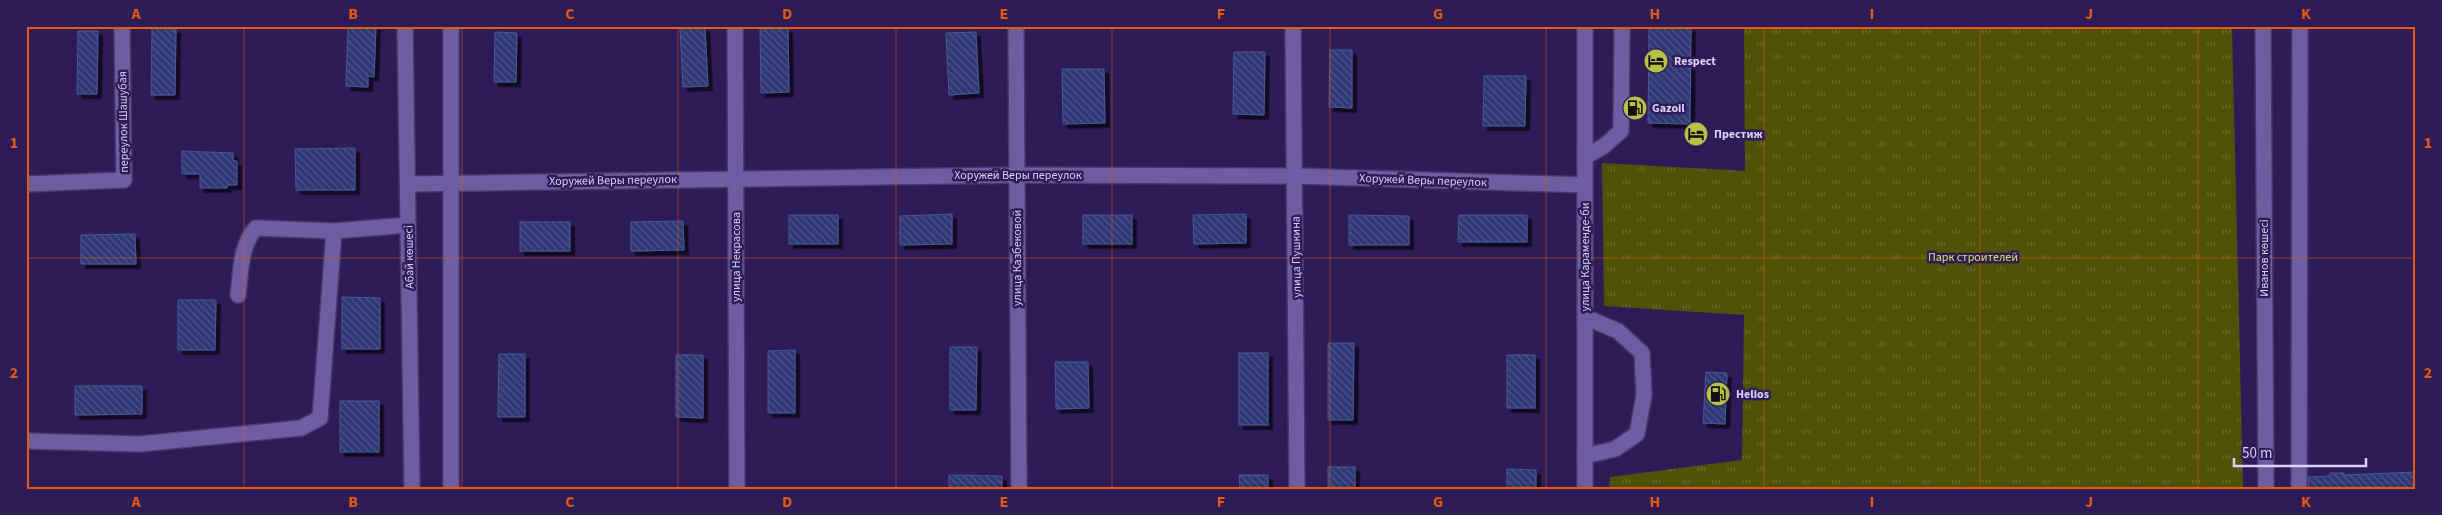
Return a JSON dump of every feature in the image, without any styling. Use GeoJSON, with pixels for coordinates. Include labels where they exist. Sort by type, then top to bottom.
{"type":"FeatureCollection","features":[{"type":"Feature","properties":{"kind":"street","name":"переулок Шашубая"},"geometry":{"type":"LineString","coordinates":[[26,184],[124,180],[122,26]]}},
{"type":"Feature","properties":{"kind":"street","name":"Абай көшесі"},"geometry":{"type":"LineString","coordinates":[[405,26],[412,489]]}},
{"type":"Feature","properties":{"kind":"street"},"geometry":{"type":"LineString","coordinates":[[451,26],[451,489]]}},
{"type":"Feature","properties":{"kind":"street","name":"улица Некрасова"},"geometry":{"type":"LineString","coordinates":[[734,26],[737,489]]}},
{"type":"Feature","properties":{"kind":"street","name":"улица Казбековой"},"geometry":{"type":"LineString","coordinates":[[1016,26],[1019,489]]}},
{"type":"Feature","properties":{"kind":"street","name":"улица Пушкина"},"geometry":{"type":"LineString","coordinates":[[1293,26],[1297,489]]}},
{"type":"Feature","properties":{"kind":"street","name":"улица Караменде-би"},"geometry":{"type":"LineString","coordinates":[[1585,26],[1585,489]]}},
{"type":"Feature","properties":{"kind":"street"},"geometry":{"type":"LineString","coordinates":[[1585,157],[1604,146],[1621,131],[1622,26]]}},
{"type":"Feature","properties":{"kind":"street","name":"Иванов көшесі"},"geometry":{"type":"LineString","coordinates":[[2263,26],[2266,489]]}},
{"type":"Feature","properties":{"kind":"street"},"geometry":{"type":"LineString","coordinates":[[2299,489],[2300,26]]}},
{"type":"Feature","properties":{"kind":"street","name":"Хоружей Веры переулок"},"geometry":{"type":"LineString","coordinates":[[408,184],[1017,175],[1295,176],[1585,185]]}},
{"type":"Feature","properties":{"kind":"street"},"geometry":{"type":"LineString","coordinates":[[238,295],[248,238],[256,228],[334,231],[408,225]]}},
{"type":"Feature","properties":{"kind":"street"},"geometry":{"type":"LineString","coordinates":[[26,441],[140,444],[301,428],[320,418],[334,231]]}},
{"type":"Feature","properties":{"kind":"street"},"geometry":{"type":"LineString","coordinates":[[1585,317],[1618,331],[1642,353],[1644,395],[1637,434],[1616,449],[1585,456]]}},
{"type":"Feature","properties":{"kind":"green space","name":"Парк строителей"},"geometry":{"type":"Polygon","coordinates":[[[1744,26],[2232,26],[2243,489],[1609,489],[1610,477],[1742,460],[1744,315],[1604,306],[1602,163],[1745,171],[1744,26]]]}},
{"type":"Feature","properties":{"kind":"building"},"geometry":{"type":"Polygon","coordinates":[[[348,26],[376,26],[374,77],[368,76],[368,87],[346,86],[348,26]]]}},
{"type":"Feature","properties":{"kind":"building"},"geometry":{"type":"Polygon","coordinates":[[[705,27],[708,86],[683,87],[680,28],[705,27]]]}},
{"type":"Feature","properties":{"kind":"building"},"geometry":{"type":"Polygon","coordinates":[[[1649,27],[1691,27],[1690,124],[1648,123],[1649,27]]]}},
{"type":"Feature","properties":{"kind":"building"},"geometry":{"type":"Polygon","coordinates":[[[152,28],[176,29],[175,95],[151,95],[152,28]]]}},
{"type":"Feature","properties":{"kind":"building"},"geometry":{"type":"Polygon","coordinates":[[[788,28],[789,92],[761,93],[760,29],[788,28]]]}},
{"type":"Feature","properties":{"kind":"building"},"geometry":{"type":"Polygon","coordinates":[[[78,31],[98,31],[97,94],[77,94],[78,31]]]}},
{"type":"Feature","properties":{"kind":"building"},"geometry":{"type":"Polygon","coordinates":[[[495,32],[517,33],[516,82],[494,82],[495,32]]]}},
{"type":"Feature","properties":{"kind":"building"},"geometry":{"type":"Polygon","coordinates":[[[976,32],[979,93],[949,95],[946,33],[976,32]]]}},
{"type":"Feature","properties":{"kind":"building"},"geometry":{"type":"Polygon","coordinates":[[[1330,50],[1352,50],[1352,108],[1329,107],[1330,50]]]}},
{"type":"Feature","properties":{"kind":"building"},"geometry":{"type":"Polygon","coordinates":[[[1234,52],[1265,52],[1264,115],[1233,114],[1234,52]]]}},
{"type":"Feature","properties":{"kind":"building"},"geometry":{"type":"Polygon","coordinates":[[[1062,69],[1104,69],[1105,123],[1063,124],[1062,69]]]}},
{"type":"Feature","properties":{"kind":"building"},"geometry":{"type":"Polygon","coordinates":[[[1484,76],[1526,76],[1525,126],[1483,126],[1484,76]]]}},
{"type":"Feature","properties":{"kind":"building"},"geometry":{"type":"Polygon","coordinates":[[[355,148],[355,190],[296,190],[295,149],[355,148]]]}},
{"type":"Feature","properties":{"kind":"building"},"geometry":{"type":"Polygon","coordinates":[[[182,151],[233,153],[233,161],[237,161],[237,185],[227,185],[227,188],[200,188],[200,174],[182,174],[182,151]]]}},
{"type":"Feature","properties":{"kind":"building"},"geometry":{"type":"Polygon","coordinates":[[[952,214],[952,244],[900,245],[900,216],[952,214]]]}},
{"type":"Feature","properties":{"kind":"building"},"geometry":{"type":"Polygon","coordinates":[[[1246,214],[1246,243],[1194,244],[1193,215],[1246,214]]]}},
{"type":"Feature","properties":{"kind":"building"},"geometry":{"type":"Polygon","coordinates":[[[789,215],[838,215],[838,244],[789,244],[789,215]]]}},
{"type":"Feature","properties":{"kind":"building"},"geometry":{"type":"Polygon","coordinates":[[[1083,215],[1132,215],[1132,244],[1083,244],[1083,215]]]}},
{"type":"Feature","properties":{"kind":"building"},"geometry":{"type":"Polygon","coordinates":[[[1349,215],[1409,216],[1409,245],[1349,245],[1349,215]]]}},
{"type":"Feature","properties":{"kind":"building"},"geometry":{"type":"Polygon","coordinates":[[[1459,215],[1527,215],[1527,242],[1458,242],[1459,215]]]}},
{"type":"Feature","properties":{"kind":"building"},"geometry":{"type":"Polygon","coordinates":[[[683,221],[684,250],[631,251],[631,222],[683,221]]]}},
{"type":"Feature","properties":{"kind":"building"},"geometry":{"type":"Polygon","coordinates":[[[520,222],[570,222],[570,251],[520,251],[520,222]]]}},
{"type":"Feature","properties":{"kind":"building"},"geometry":{"type":"Polygon","coordinates":[[[135,234],[136,264],[81,264],[81,235],[135,234]]]}},
{"type":"Feature","properties":{"kind":"building"},"geometry":{"type":"Polygon","coordinates":[[[342,297],[380,298],[380,349],[342,349],[342,297]]]}},
{"type":"Feature","properties":{"kind":"building"},"geometry":{"type":"Polygon","coordinates":[[[178,300],[216,300],[215,350],[178,350],[178,300]]]}},
{"type":"Feature","properties":{"kind":"building"},"geometry":{"type":"Polygon","coordinates":[[[1328,343],[1354,343],[1353,420],[1328,420],[1328,343]]]}},
{"type":"Feature","properties":{"kind":"building"},"geometry":{"type":"Polygon","coordinates":[[[950,347],[977,347],[976,410],[950,410],[950,347]]]}},
{"type":"Feature","properties":{"kind":"building"},"geometry":{"type":"Polygon","coordinates":[[[795,350],[795,413],[768,413],[768,351],[795,350]]]}},
{"type":"Feature","properties":{"kind":"building"},"geometry":{"type":"Polygon","coordinates":[[[1239,353],[1268,353],[1268,425],[1239,425],[1239,353]]]}},
{"type":"Feature","properties":{"kind":"building"},"geometry":{"type":"Polygon","coordinates":[[[499,354],[525,354],[525,417],[498,417],[499,354]]]}},
{"type":"Feature","properties":{"kind":"building"},"geometry":{"type":"Polygon","coordinates":[[[676,355],[703,355],[703,418],[676,417],[676,355]]]}},
{"type":"Feature","properties":{"kind":"building"},"geometry":{"type":"Polygon","coordinates":[[[1507,355],[1535,355],[1535,408],[1507,408],[1507,355]]]}},
{"type":"Feature","properties":{"kind":"building"},"geometry":{"type":"Polygon","coordinates":[[[1055,362],[1088,362],[1089,408],[1056,409],[1055,362]]]}},
{"type":"Feature","properties":{"kind":"building"},"geometry":{"type":"Polygon","coordinates":[[[1706,372],[1727,373],[1725,424],[1703,423],[1706,372]]]}},
{"type":"Feature","properties":{"kind":"building"},"geometry":{"type":"Polygon","coordinates":[[[75,386],[142,386],[142,414],[75,415],[75,386]]]}},
{"type":"Feature","properties":{"kind":"building"},"geometry":{"type":"Polygon","coordinates":[[[340,401],[379,401],[379,452],[340,452],[340,401]]]}},
{"type":"Feature","properties":{"kind":"building"},"geometry":{"type":"Polygon","coordinates":[[[1328,467],[1355,467],[1355,489],[1328,489],[1328,467]]]}},
{"type":"Feature","properties":{"kind":"building"},"geometry":{"type":"Polygon","coordinates":[[[1507,469],[1536,470],[1536,489],[1507,489],[1507,469]]]}},
{"type":"Feature","properties":{"kind":"building"},"geometry":{"type":"Polygon","coordinates":[[[2416,472],[2416,489],[2308,489],[2308,477],[2330,476],[2330,473],[2344,473],[2344,475],[2416,472]]]}},
{"type":"Feature","properties":{"kind":"building"},"geometry":{"type":"Polygon","coordinates":[[[949,475],[1002,476],[1002,489],[949,489],[949,475]]]}},
{"type":"Feature","properties":{"kind":"building"},"geometry":{"type":"Polygon","coordinates":[[[1239,475],[1268,475],[1268,489],[1240,489],[1239,475]]]}},
{"type":"Feature","properties":{"kind":"place","name":"Respect"},"geometry":{"type":"Point","coordinates":[1656,61]}},
{"type":"Feature","properties":{"kind":"place","name":"Gazoil"},"geometry":{"type":"Point","coordinates":[1635,108]}},
{"type":"Feature","properties":{"kind":"place","name":"Престиж"},"geometry":{"type":"Point","coordinates":[1696,134]}},
{"type":"Feature","properties":{"kind":"place","name":"Helios"},"geometry":{"type":"Point","coordinates":[1718,394]}}]}
